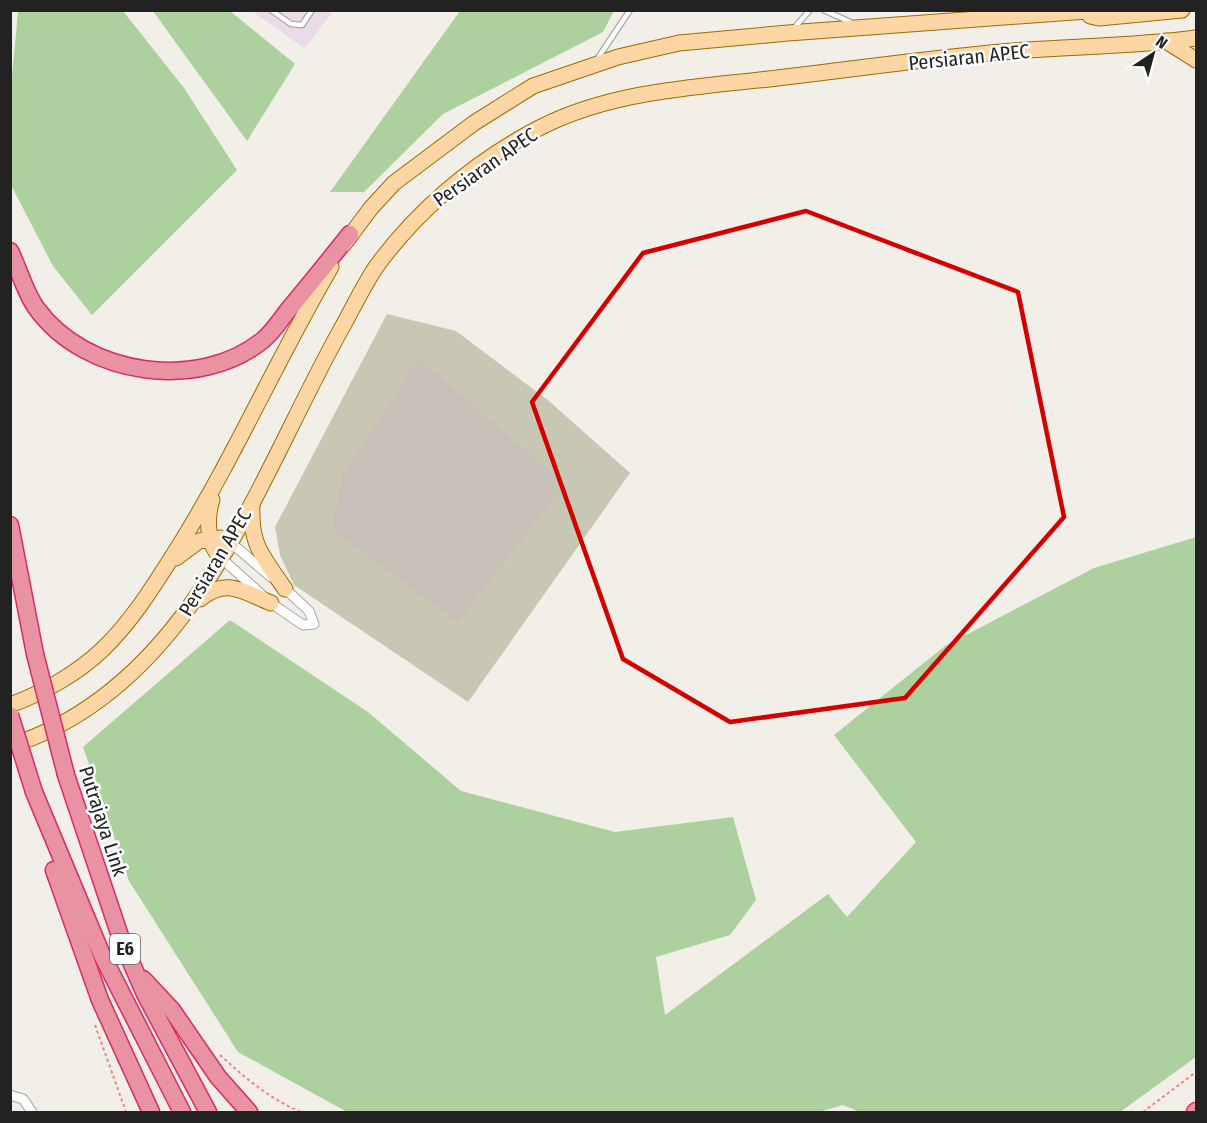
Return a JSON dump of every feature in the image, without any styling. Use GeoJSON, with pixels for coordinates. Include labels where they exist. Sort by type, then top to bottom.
{"type":"FeatureCollection","features":[{"type":"Feature","properties":{"kind":"highway"},"geometry":{"type":"LineString","coordinates":[[10,251],[37,309],[72,342],[115,363],[141,370],[171,371],[205,367],[238,358],[265,339],[350,234]]}},
{"type":"Feature","properties":{"kind":"highway","name":"Putrajaya Link"},"geometry":{"type":"LineString","coordinates":[[10,525],[35,654],[66,775],[91,856],[135,970],[208,1113]]}},
{"type":"Feature","properties":{"kind":"highway","name":"E6"},"geometry":{"type":"LineString","coordinates":[[10,715],[35,796],[106,965],[182,1113]]}},
{"type":"Feature","properties":{"kind":"highway"},"geometry":{"type":"LineString","coordinates":[[35,796],[67,910],[100,1000],[151,1113]]}},
{"type":"Feature","properties":{"kind":"highway"},"geometry":{"type":"LineString","coordinates":[[135,970],[172,1010],[218,1077],[249,1113]]}},
{"type":"Feature","properties":{"kind":"highway"},"geometry":{"type":"LineString","coordinates":[[172,1010],[211,1078],[237,1113]]}},
{"type":"Feature","properties":{"kind":"highway"},"geometry":{"type":"LineString","coordinates":[[126,1059],[144,1113]]}},
{"type":"Feature","properties":{"kind":"main road","name":"Persiaran APEC"},"geometry":{"type":"LineString","coordinates":[[10,705],[65,677],[97,654],[135,612],[217,485],[312,298],[350,234],[394,183],[474,123],[532,86],[593,66],[679,43],[860,27],[1078,14],[1101,10]]}},
{"type":"Feature","properties":{"kind":"main road"},"geometry":{"type":"LineString","coordinates":[[1078,14],[1099,18],[1182,10]]}},
{"type":"Feature","properties":{"kind":"main road"},"geometry":{"type":"LineString","coordinates":[[1087,46],[1103,39],[1197,26]]}},
{"type":"Feature","properties":{"kind":"main road","name":"Persiaran APEC"},"geometry":{"type":"LineString","coordinates":[[10,746],[66,723],[111,691],[152,656],[192,606],[221,558],[374,270],[429,206],[472,171],[528,134],[565,117],[643,93],[990,53],[1197,38]]}},
{"type":"Feature","properties":{"kind":"main road"},"geometry":{"type":"LineString","coordinates":[[1166,41],[1197,60]]}},
{"type":"Feature","properties":{"kind":"main road"},"geometry":{"type":"LineString","coordinates":[[217,485],[207,514],[214,551],[221,558]]}},
{"type":"Feature","properties":{"kind":"main road"},"geometry":{"type":"LineString","coordinates":[[252,500],[251,522],[256,548],[285,589]]}},
{"type":"Feature","properties":{"kind":"main road"},"geometry":{"type":"LineString","coordinates":[[166,566],[189,547],[219,537],[230,542]]}},
{"type":"Feature","properties":{"kind":"main road"},"geometry":{"type":"LineString","coordinates":[[192,606],[214,587],[231,587],[271,603]]}},
{"type":"Feature","properties":{"kind":"street"},"geometry":{"type":"LineString","coordinates":[[221,558],[271,603],[303,625],[315,624],[309,611],[230,542]]}},
{"type":"Feature","properties":{"kind":"street"},"geometry":{"type":"LineString","coordinates":[[10,1095],[23,1099],[32,1113]]}},
{"type":"Feature","properties":{"kind":"lane"},"geometry":{"type":"LineString","coordinates":[[271,10],[291,24],[302,25],[312,10]]}},
{"type":"Feature","properties":{"kind":"lane"},"geometry":{"type":"LineString","coordinates":[[593,66],[630,10]]}},
{"type":"Feature","properties":{"kind":"lane"},"geometry":{"type":"LineString","coordinates":[[788,33],[810,10]]}},
{"type":"Feature","properties":{"kind":"lane"},"geometry":{"type":"LineString","coordinates":[[824,10],[860,27]]}},
{"type":"Feature","properties":{"kind":"path"},"geometry":{"type":"LineString","coordinates":[[214,1049],[249,1081],[284,1105],[301,1113]]}},
{"type":"Feature","properties":{"kind":"path"},"geometry":{"type":"LineString","coordinates":[[1143,1113],[1197,1072]]}},
{"type":"Feature","properties":{"kind":"highlighted area"},"geometry":{"type":"Polygon","coordinates":[[[806,211],[1018,292],[1064,517],[905,698],[730,722],[623,659],[532,402],[643,253],[806,211]]]}},
{"type":"Feature","properties":{"kind":"shaded area"},"geometry":{"type":"Polygon","coordinates":[[[252,11],[333,11],[305,49],[252,11]]]}},
{"type":"Feature","properties":{"kind":"shaded area"},"geometry":{"type":"Polygon","coordinates":[[[387,314],[456,331],[549,401],[630,473],[468,702],[294,585],[280,555],[275,527],[387,314]]]}},
{"type":"Feature","properties":{"kind":"green space"},"geometry":{"type":"Polygon","coordinates":[[[18,11],[123,11],[184,88],[237,170],[92,315],[53,266],[11,185],[10,99],[18,11]]]}},
{"type":"Feature","properties":{"kind":"green space"},"geometry":{"type":"Polygon","coordinates":[[[153,11],[230,11],[295,64],[247,141],[153,11]]]}},
{"type":"Feature","properties":{"kind":"green space"},"geometry":{"type":"Polygon","coordinates":[[[460,11],[614,11],[603,32],[443,114],[364,192],[330,192],[460,11]]]}},
{"type":"Feature","properties":{"kind":"green space"},"geometry":{"type":"Polygon","coordinates":[[[1196,537],[1196,1057],[1120,1112],[860,1112],[843,1105],[819,1112],[347,1112],[238,1052],[129,881],[83,747],[230,620],[368,712],[461,791],[615,832],[733,817],[756,900],[730,935],[656,957],[665,1015],[828,894],[847,917],[916,842],[834,735],[945,646],[1094,568],[1196,537]]]}},
{"type":"Feature","properties":{"kind":"building"},"geometry":{"type":"Polygon","coordinates":[[[418,359],[565,484],[458,622],[332,529],[343,473],[418,359]]]}}]}
